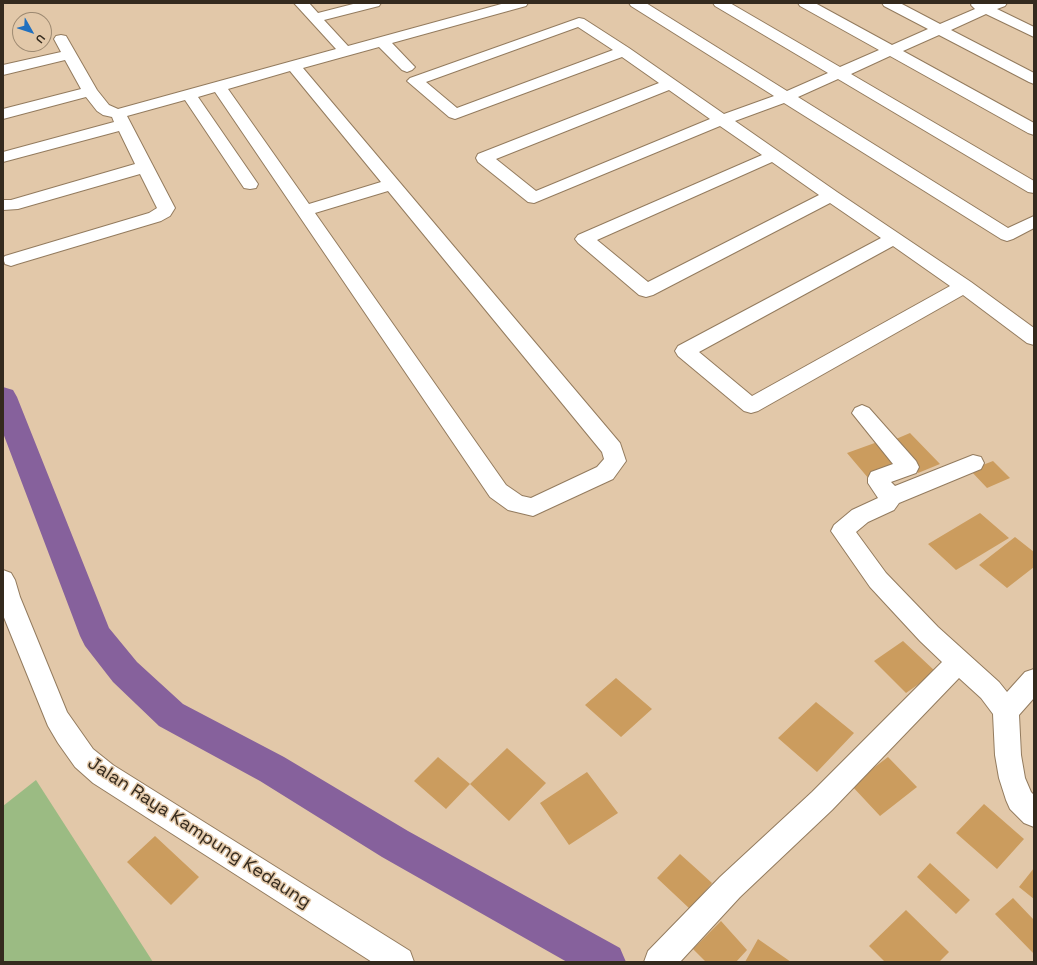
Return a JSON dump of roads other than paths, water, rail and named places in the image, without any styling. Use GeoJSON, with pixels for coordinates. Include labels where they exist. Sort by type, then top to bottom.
{"type":"FeatureCollection","features":[{"type":"Feature","properties":{"kind":"street"},"geometry":{"type":"LineString","coordinates":[[301,3],[345,51]]}},
{"type":"Feature","properties":{"kind":"street"},"geometry":{"type":"LineString","coordinates":[[316,18],[374,3]]}},
{"type":"Feature","properties":{"kind":"street"},"geometry":{"type":"LineString","coordinates":[[3,157],[121,119],[188,94],[521,3]]}},
{"type":"Feature","properties":{"kind":"street"},"geometry":{"type":"LineString","coordinates":[[636,3],[1007,235],[1034,221]]}},
{"type":"Feature","properties":{"kind":"street"},"geometry":{"type":"LineString","coordinates":[[720,3],[1034,188]]}},
{"type":"Feature","properties":{"kind":"street"},"geometry":{"type":"LineString","coordinates":[[805,3],[1034,130]]}},
{"type":"Feature","properties":{"kind":"street"},"geometry":{"type":"LineString","coordinates":[[889,3],[1034,78]]}},
{"type":"Feature","properties":{"kind":"street"},"geometry":{"type":"LineString","coordinates":[[670,84],[484,158],[534,198],[708,124],[785,97],[940,30],[987,5],[1034,33]]}},
{"type":"Feature","properties":{"kind":"street"},"geometry":{"type":"LineString","coordinates":[[624,51],[454,114],[415,81],[580,22],[624,51],[831,196],[964,286],[1034,338]]}},
{"type":"Feature","properties":{"kind":"street"},"geometry":{"type":"LineString","coordinates":[[11,260],[155,217],[164,212],[166,208],[121,119],[103,108],[90,91],[61,39]]}},
{"type":"Feature","properties":{"kind":"street"},"geometry":{"type":"LineString","coordinates":[[382,41],[407,67]]}},
{"type":"Feature","properties":{"kind":"street"},"geometry":{"type":"LineString","coordinates":[[3,70],[70,54]]}},
{"type":"Feature","properties":{"kind":"street"},"geometry":{"type":"LineString","coordinates":[[218,86],[498,491],[516,504],[534,507],[605,473],[615,461],[612,449],[294,66]]}},
{"type":"Feature","properties":{"kind":"street"},"geometry":{"type":"LineString","coordinates":[[3,114],[90,91]]}},
{"type":"Feature","properties":{"kind":"street"},"geometry":{"type":"LineString","coordinates":[[188,94],[250,184]]}},
{"type":"Feature","properties":{"kind":"street"},"geometry":{"type":"LineString","coordinates":[[773,156],[584,239],[646,291],[831,196]]}},
{"type":"Feature","properties":{"kind":"street"},"geometry":{"type":"LineString","coordinates":[[3,205],[12,205],[145,167]]}},
{"type":"Feature","properties":{"kind":"street"},"geometry":{"type":"LineString","coordinates":[[304,211],[392,184]]}},
{"type":"Feature","properties":{"kind":"street"},"geometry":{"type":"LineString","coordinates":[[894,238],[685,351],[751,406],[964,286]]}},
{"type":"Feature","properties":{"kind":"street"},"geometry":{"type":"LineString","coordinates":[[862,413],[908,467],[879,478],[879,483],[891,497]]}},
{"type":"Feature","properties":{"kind":"street"},"geometry":{"type":"LineString","coordinates":[[973,463],[891,497],[886,504],[860,516],[842,531],[878,580],[929,634],[990,690],[1006,711],[1008,755],[1012,778],[1020,800],[1034,814]]}},
{"type":"Feature","properties":{"kind":"street","name":"Jalan Raya Kampung Kedaung"},"geometry":{"type":"LineString","coordinates":[[3,580],[8,597],[57,718],[67,735],[84,758],[103,774],[398,962]]}},
{"type":"Feature","properties":{"kind":"street"},"geometry":{"type":"LineString","coordinates":[[659,962],[730,887],[822,801],[958,661]]}},
{"type":"Feature","properties":{"kind":"street"},"geometry":{"type":"LineString","coordinates":[[1006,711],[1034,680]]}},
{"type":"Feature","properties":{"kind":"waterway"},"geometry":{"type":"LineString","coordinates":[[3,397],[96,636],[125,672],[171,715],[272,769],[395,844],[606,962]]}}]}
